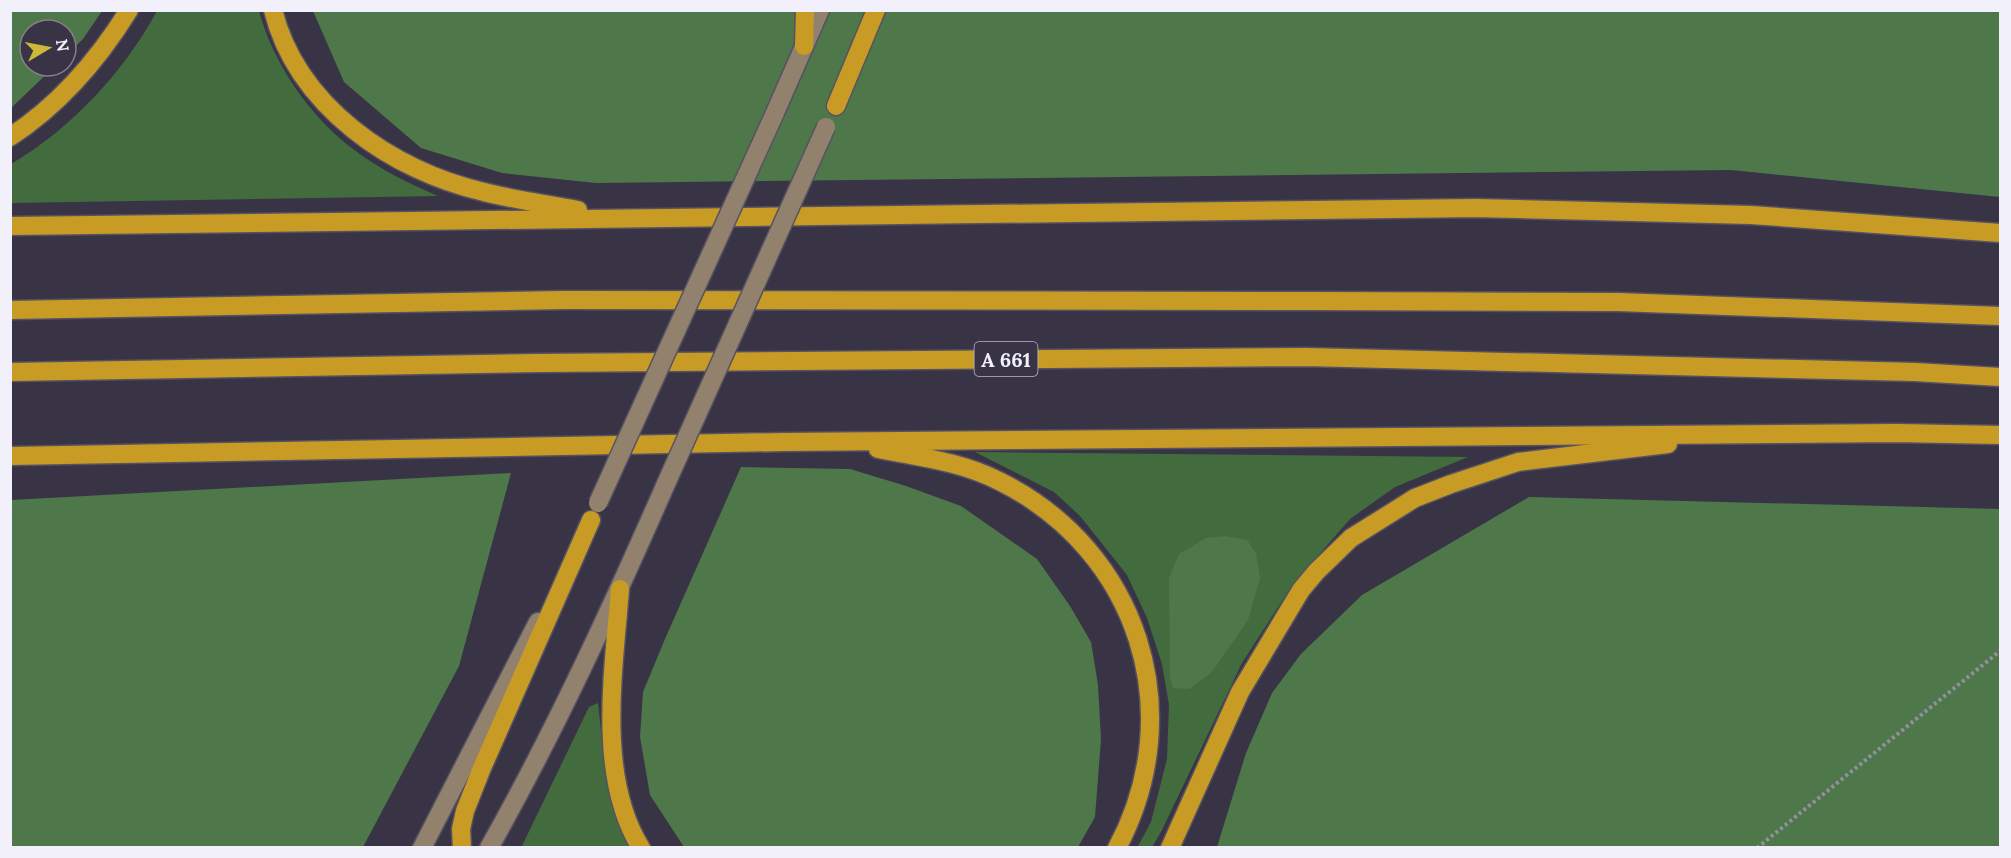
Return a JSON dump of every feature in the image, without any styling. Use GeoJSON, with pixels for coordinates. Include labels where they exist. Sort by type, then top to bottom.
{"type":"FeatureCollection","features":[{"type":"Feature","properties":{"kind":"highway"},"geometry":{"type":"LineString","coordinates":[[10,137],[58,99],[76,81],[115,34],[129,10]]}},
{"type":"Feature","properties":{"kind":"highway"},"geometry":{"type":"LineString","coordinates":[[273,10],[278,30],[298,71],[321,101],[379,149],[426,174],[482,192],[618,218]]}},
{"type":"Feature","properties":{"kind":"highway"},"geometry":{"type":"LineString","coordinates":[[804,46],[805,10]]}},
{"type":"Feature","properties":{"kind":"highway"},"geometry":{"type":"LineString","coordinates":[[836,106],[876,10]]}},
{"type":"Feature","properties":{"kind":"highway"},"geometry":{"type":"LineString","coordinates":[[10,226],[1476,208],[1751,215],[2001,232]]}},
{"type":"Feature","properties":{"kind":"highway"},"geometry":{"type":"LineString","coordinates":[[10,310],[564,300],[1320,301],[1618,302],[2001,316]]}},
{"type":"Feature","properties":{"kind":"highway","name":"A 661"},"geometry":{"type":"LineString","coordinates":[[10,372],[539,363],[1306,357],[1915,372],[2001,377]]}},
{"type":"Feature","properties":{"kind":"highway"},"geometry":{"type":"LineString","coordinates":[[1170,848],[1240,692],[1301,590],[1351,538],[1415,498],[1518,462],[1759,434]]}},
{"type":"Feature","properties":{"kind":"highway"},"geometry":{"type":"LineString","coordinates":[[10,456],[783,442],[1759,434],[2001,435]]}},
{"type":"Feature","properties":{"kind":"highway"},"geometry":{"type":"LineString","coordinates":[[783,442],[872,448],[953,463],[1000,481],[1034,501],[1072,532],[1089,550],[1105,572],[1132,623],[1143,654],[1148,684],[1150,719],[1144,776],[1117,848]]}},
{"type":"Feature","properties":{"kind":"highway"},"geometry":{"type":"LineString","coordinates":[[462,848],[461,830],[465,811],[591,520]]}},
{"type":"Feature","properties":{"kind":"highway"},"geometry":{"type":"LineString","coordinates":[[620,589],[614,676],[613,766],[622,805],[641,848]]}},
{"type":"Feature","properties":{"kind":"main road"},"geometry":{"type":"LineString","coordinates":[[422,848],[591,520],[820,10]]}},
{"type":"Feature","properties":{"kind":"main road"},"geometry":{"type":"LineString","coordinates":[[489,848],[570,694],[620,589],[826,128],[882,10]]}},
{"type":"Feature","properties":{"kind":"path"},"geometry":{"type":"LineString","coordinates":[[1757,848],[2001,651]]}},
{"type":"Feature","properties":{"kind":"green space"},"geometry":{"type":"Polygon","coordinates":[[[11,10],[102,11],[78,44],[78,18],[18,18],[18,78],[42,78],[11,108],[11,10]]]}},
{"type":"Feature","properties":{"kind":"green space"},"geometry":{"type":"Polygon","coordinates":[[[157,11],[259,11],[265,31],[284,69],[295,88],[322,121],[337,136],[373,163],[438,196],[11,203],[11,164],[55,134],[94,97],[128,56],[157,11]]]}},
{"type":"Feature","properties":{"kind":"green space"},"geometry":{"type":"Polygon","coordinates":[[[313,11],[2000,11],[2000,197],[1731,170],[596,183],[502,173],[421,148],[344,82],[313,11]]]}},
{"type":"Feature","properties":{"kind":"green space"},"geometry":{"type":"Polygon","coordinates":[[[975,452],[1468,457],[1395,487],[1350,519],[1291,587],[1242,663],[1152,847],[1137,848],[1151,822],[1167,759],[1169,705],[1162,664],[1147,618],[1127,575],[1080,516],[1054,492],[975,452]],[[1225,536],[1170,642],[1170,678],[1225,536]]]}},
{"type":"Feature","properties":{"kind":"green space"},"geometry":{"type":"Polygon","coordinates":[[[741,467],[850,469],[906,486],[961,506],[1037,559],[1070,606],[1091,642],[1098,685],[1101,739],[1095,817],[1078,847],[684,847],[650,795],[640,737],[643,692],[741,467]]]}},
{"type":"Feature","properties":{"kind":"green space"},"geometry":{"type":"Polygon","coordinates":[[[511,473],[459,666],[363,847],[11,847],[11,500],[511,473]]]}},
{"type":"Feature","properties":{"kind":"green space"},"geometry":{"type":"Polygon","coordinates":[[[1529,497],[2000,509],[2000,847],[1217,847],[1246,753],[1272,693],[1301,654],[1362,595],[1529,497]]]}},
{"type":"Feature","properties":{"kind":"green space"},"geometry":{"type":"Polygon","coordinates":[[[1225,536],[1247,540],[1256,553],[1260,578],[1248,620],[1212,672],[1189,689],[1173,688],[1170,678],[1169,578],[1179,554],[1206,538],[1225,536]]]}},
{"type":"Feature","properties":{"kind":"green space"},"geometry":{"type":"Polygon","coordinates":[[[598,703],[604,759],[616,811],[632,847],[521,848],[589,707],[598,703]]]}}]}
